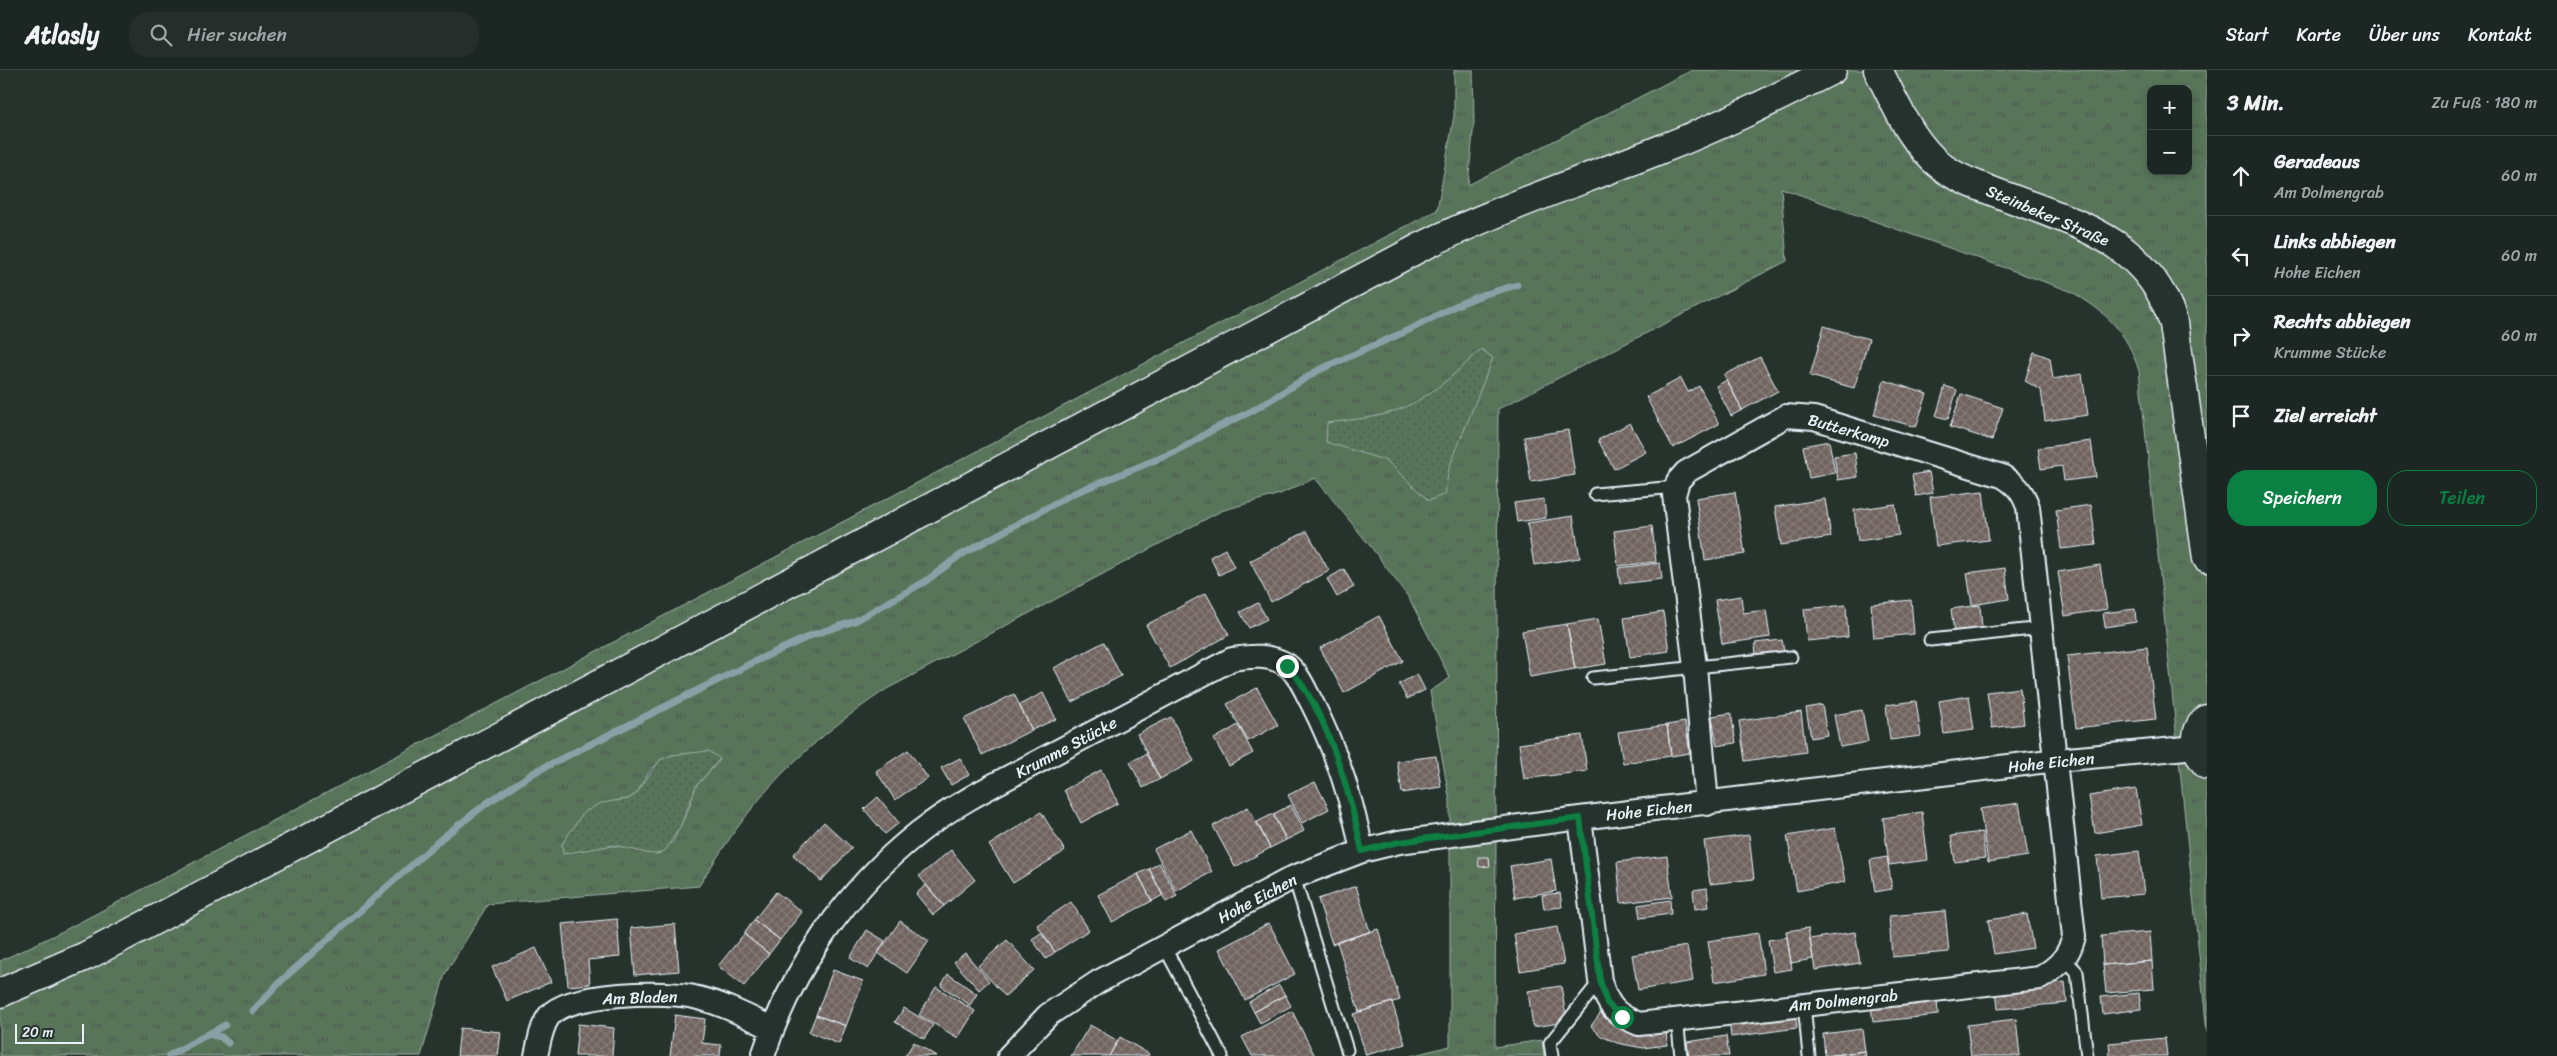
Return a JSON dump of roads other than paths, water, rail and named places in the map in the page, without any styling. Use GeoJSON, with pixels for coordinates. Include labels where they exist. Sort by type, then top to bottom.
{"type":"FeatureCollection","features":[{"type":"Feature","properties":{"kind":"street"},"geometry":{"type":"LineString","coordinates":[[0,993],[86,956],[117,940],[1434,240],[1523,201],[1706,131],[1767,104],[1832,70]]}},
{"type":"Feature","properties":{"kind":"street","name":"Steinbeker Straße"},"geometry":{"type":"LineString","coordinates":[[1878,70],[1906,125],[1942,167],[1974,184],[2104,236],[2139,261],[2153,280],[2169,307],[2174,324],[2207,558]]}},
{"type":"Feature","properties":{"kind":"street","name":"Butterkamp"},"geometry":{"type":"LineString","coordinates":[[1677,487],[1686,472],[1786,416],[1814,418],[2002,476],[2013,482],[2024,494],[2028,507],[2057,760]]}},
{"type":"Feature","properties":{"kind":"street"},"geometry":{"type":"LineString","coordinates":[[1677,487],[1674,494],[1695,667],[1707,804]]}},
{"type":"Feature","properties":{"kind":"street","name":"Krumme Stücke"},"geometry":{"type":"LineString","coordinates":[[763,1056],[772,1028],[788,994],[831,924],[871,875],[918,833],[980,793],[1232,659],[1252,656],[1271,658],[1287,666],[1299,678],[1328,735],[1353,806],[1362,851]]}},
{"type":"Feature","properties":{"kind":"street"},"geometry":{"type":"LineString","coordinates":[[2202,756],[2197,734],[2207,719]]}},
{"type":"Feature","properties":{"kind":"street","name":"Hohe Eichen"},"geometry":{"type":"LineString","coordinates":[[1009,1056],[1041,1022],[1072,998],[1294,877],[1362,851],[1399,842],[1580,818],[2057,760],[2202,756]]}},
{"type":"Feature","properties":{"kind":"street","name":"Am Dolmengrab"},"geometry":{"type":"LineString","coordinates":[[1580,818],[1600,980],[1607,1003],[1622,1017],[1640,1024],[2040,978],[2060,966],[2070,952],[2074,937],[2057,760]]}},
{"type":"Feature","properties":{"kind":"street","name":"Am Bladen"},"geometry":{"type":"LineString","coordinates":[[536,1056],[542,1032],[549,1016],[570,1002],[585,999],[660,993],[677,994],[713,1002],[772,1028]]}},
{"type":"Feature","properties":{"kind":"lane"},"geometry":{"type":"LineString","coordinates":[[1595,494],[1677,487]]}},
{"type":"Feature","properties":{"kind":"lane"},"geometry":{"type":"LineString","coordinates":[[1930,640],[2042,628]]}},
{"type":"Feature","properties":{"kind":"lane"},"geometry":{"type":"LineString","coordinates":[[1594,678],[1791,657]]}},
{"type":"Feature","properties":{"kind":"lane"},"geometry":{"type":"LineString","coordinates":[[1294,877],[1347,1050]]}},
{"type":"Feature","properties":{"kind":"lane"},"geometry":{"type":"LineString","coordinates":[[1165,948],[1222,1056]]}},
{"type":"Feature","properties":{"kind":"lane"},"geometry":{"type":"LineString","coordinates":[[2065,958],[2077,972],[2087,1056]]}},
{"type":"Feature","properties":{"kind":"lane"},"geometry":{"type":"LineString","coordinates":[[1552,1056],[1550,1043],[1600,980]]}},
{"type":"Feature","properties":{"kind":"lane"},"geometry":{"type":"LineString","coordinates":[[1804,1004],[1809,1056]]}},
{"type":"Feature","properties":{"kind":"lane"},"geometry":{"type":"LineString","coordinates":[[1677,1019],[1681,1056]]}},
{"type":"Feature","properties":{"kind":"waterway"},"geometry":{"type":"LineString","coordinates":[[253,1011],[281,981],[442,838],[487,803],[535,772],[760,659],[812,635],[855,621],[926,581],[959,556],[1072,494],[1180,450],[1212,430],[1252,411],[1319,370],[1411,329],[1457,305],[1482,295],[1517,285]]}},
{"type":"Feature","properties":{"kind":"waterway"},"geometry":{"type":"LineString","coordinates":[[168,1056],[225,1025]]}},
{"type":"Feature","properties":{"kind":"waterway"},"geometry":{"type":"LineString","coordinates":[[208,1034],[221,1037],[228,1043]]}}]}
